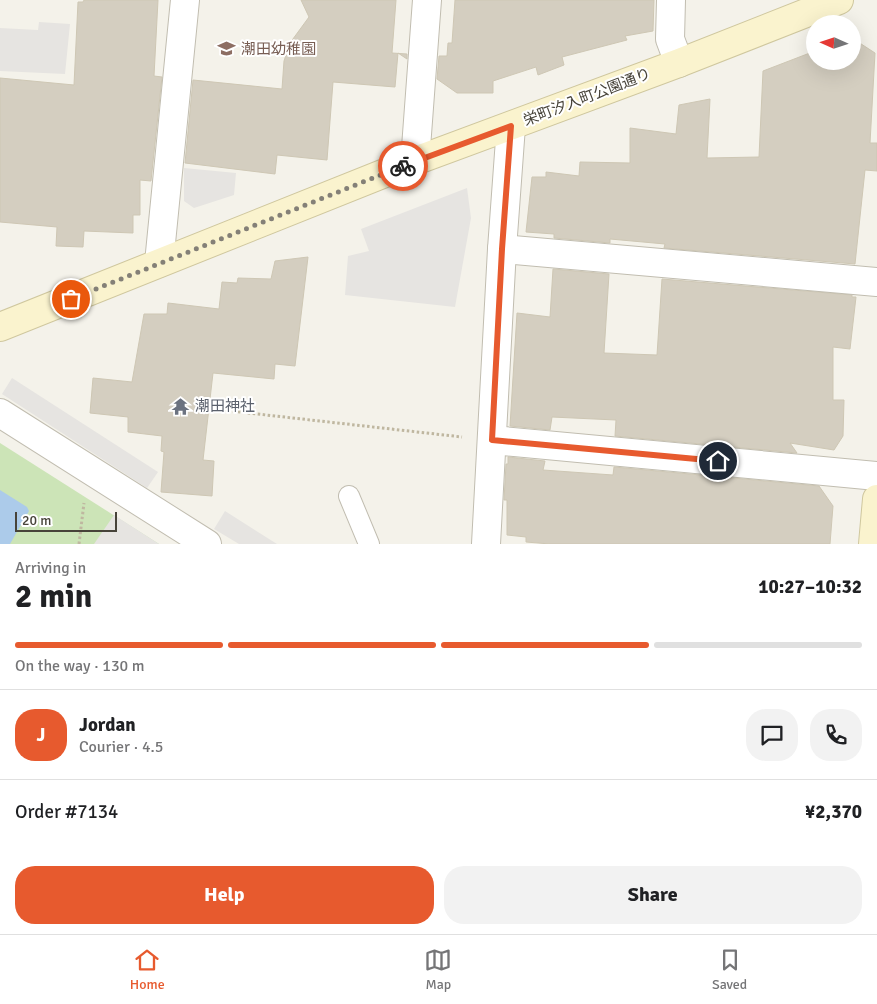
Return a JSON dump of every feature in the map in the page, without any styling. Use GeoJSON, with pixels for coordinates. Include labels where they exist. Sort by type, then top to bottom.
{"type":"FeatureCollection","features":[{"type":"Feature","properties":{"kind":"street"},"geometry":{"type":"LineString","coordinates":[[159,263],[185,0]]}},
{"type":"Feature","properties":{"kind":"street"},"geometry":{"type":"LineString","coordinates":[[415,161],[427,0]]}},
{"type":"Feature","properties":{"kind":"street"},"geometry":{"type":"LineString","coordinates":[[671,0],[670,39],[679,63]]}},
{"type":"Feature","properties":{"kind":"street","name":"栄町汐入町公園通り"},"geometry":{"type":"LineString","coordinates":[[0,327],[415,161],[679,63],[839,0]]}},
{"type":"Feature","properties":{"kind":"street"},"geometry":{"type":"LineString","coordinates":[[486,544],[502,249],[511,126]]}},
{"type":"Feature","properties":{"kind":"street"},"geometry":{"type":"LineString","coordinates":[[502,249],[877,282]]}},
{"type":"Feature","properties":{"kind":"street"},"geometry":{"type":"LineString","coordinates":[[0,413],[207,544]]}},
{"type":"Feature","properties":{"kind":"street"},"geometry":{"type":"LineString","coordinates":[[492,440],[877,476]]}},
{"type":"Feature","properties":{"kind":"street"},"geometry":{"type":"LineString","coordinates":[[873,544],[877,499]]}},
{"type":"Feature","properties":{"kind":"lane"},"geometry":{"type":"LineString","coordinates":[[349,496],[369,544]]}},
{"type":"Feature","properties":{"kind":"path"},"geometry":{"type":"LineString","coordinates":[[212,409],[492,440]]}},
{"type":"Feature","properties":{"kind":"path"},"geometry":{"type":"LineString","coordinates":[[79,544],[83,503],[87,498]]}},
{"type":"Feature","properties":{"kind":"green space"},"geometry":{"type":"Polygon","coordinates":[[[0,443],[159,544],[0,544],[0,443]]]}},
{"type":"Feature","properties":{"kind":"shaded area"},"geometry":{"type":"Polygon","coordinates":[[[39,22],[70,24],[65,74],[0,71],[0,28],[38,30],[39,22]]]}},
{"type":"Feature","properties":{"kind":"shaded area"},"geometry":{"type":"Polygon","coordinates":[[[184,168],[236,173],[234,195],[194,208],[184,201],[184,168]]]}},
{"type":"Feature","properties":{"kind":"shaded area"},"geometry":{"type":"Polygon","coordinates":[[[467,188],[471,218],[455,307],[345,295],[348,256],[369,251],[361,229],[467,188]]]}},
{"type":"Feature","properties":{"kind":"shaded area"},"geometry":{"type":"Polygon","coordinates":[[[12,378],[158,472],[147,488],[2,394],[12,378]]]}},
{"type":"Feature","properties":{"kind":"shaded area"},"geometry":{"type":"Polygon","coordinates":[[[225,511],[277,544],[239,544],[214,529],[225,511]]]}},
{"type":"Feature","properties":{"kind":"shaded area"},"geometry":{"type":"Polygon","coordinates":[[[114,515],[159,544],[94,544],[114,515]]]}},
{"type":"Feature","properties":{"kind":"water"},"geometry":{"type":"Polygon","coordinates":[[[0,490],[27,507],[29,511],[10,544],[0,544],[0,490]]]}},
{"type":"Feature","properties":{"kind":"building"},"geometry":{"type":"Polygon","coordinates":[[[84,0],[158,0],[154,76],[162,77],[151,181],[140,180],[140,215],[133,215],[133,233],[84,231],[83,247],[56,246],[57,227],[0,222],[0,78],[74,85],[78,2],[83,2],[84,0]]]}},
{"type":"Feature","properties":{"kind":"building"},"geometry":{"type":"Polygon","coordinates":[[[301,0],[396,0],[392,53],[398,53],[395,87],[333,82],[327,160],[277,155],[275,174],[185,163],[193,80],[282,89],[284,61],[290,43],[309,17],[301,0]]]}},
{"type":"Feature","properties":{"kind":"building"},"geometry":{"type":"Polygon","coordinates":[[[455,0],[654,0],[653,31],[625,36],[627,40],[562,57],[564,65],[538,75],[536,67],[493,81],[493,93],[457,93],[437,79],[439,56],[447,56],[448,43],[452,43],[455,0]]]}},
{"type":"Feature","properties":{"kind":"building"},"geometry":{"type":"Polygon","coordinates":[[[861,44],[875,53],[870,143],[877,143],[877,171],[865,170],[855,264],[664,248],[665,244],[610,239],[610,243],[554,238],[554,234],[526,232],[532,177],[546,177],[546,172],[579,176],[580,162],[630,163],[630,128],[676,134],[679,105],[710,99],[707,158],[759,157],[763,71],[806,54],[806,70],[861,70],[861,44]]]}},
{"type":"Feature","properties":{"kind":"building"},"geometry":{"type":"Polygon","coordinates":[[[399,53],[407,54],[407,59],[399,53]]]}},
{"type":"Feature","properties":{"kind":"building"},"geometry":{"type":"Polygon","coordinates":[[[308,257],[295,366],[275,364],[274,379],[213,373],[203,460],[214,461],[212,496],[161,492],[164,452],[161,451],[162,436],[128,432],[128,417],[90,413],[93,378],[132,382],[144,314],[167,314],[168,303],[219,309],[222,282],[237,283],[238,278],[271,279],[275,261],[308,257]]]}},
{"type":"Feature","properties":{"kind":"building"},"geometry":{"type":"Polygon","coordinates":[[[553,269],[609,274],[604,353],[657,355],[662,279],[852,295],[852,297],[856,297],[850,349],[833,347],[833,400],[844,400],[843,436],[834,450],[790,443],[797,453],[615,436],[616,420],[552,417],[550,430],[510,426],[517,313],[550,317],[553,269]]]}},
{"type":"Feature","properties":{"kind":"building"},"geometry":{"type":"Polygon","coordinates":[[[508,457],[545,461],[543,470],[613,475],[614,467],[819,486],[833,506],[830,544],[550,544],[526,542],[526,537],[507,535],[507,500],[504,500],[508,457]]]}},
{"type":"Feature","properties":{"kind":"way so far"},"geometry":{"type":"LineString","coordinates":[[71,299],[403,166]]}},
{"type":"Feature","properties":{"kind":"place","name":"潮田幼稚園"},"geometry":{"type":"Point","coordinates":[227,49]}},
{"type":"Feature","properties":{"kind":"place","name":"潮田神社"},"geometry":{"type":"Point","coordinates":[181,406]}},
{"type":"Feature","properties":{"kind":"route"},"geometry":{"type":"LineString","coordinates":[[403,166],[511,126],[502,249],[492,440],[718,461]]}}]}
